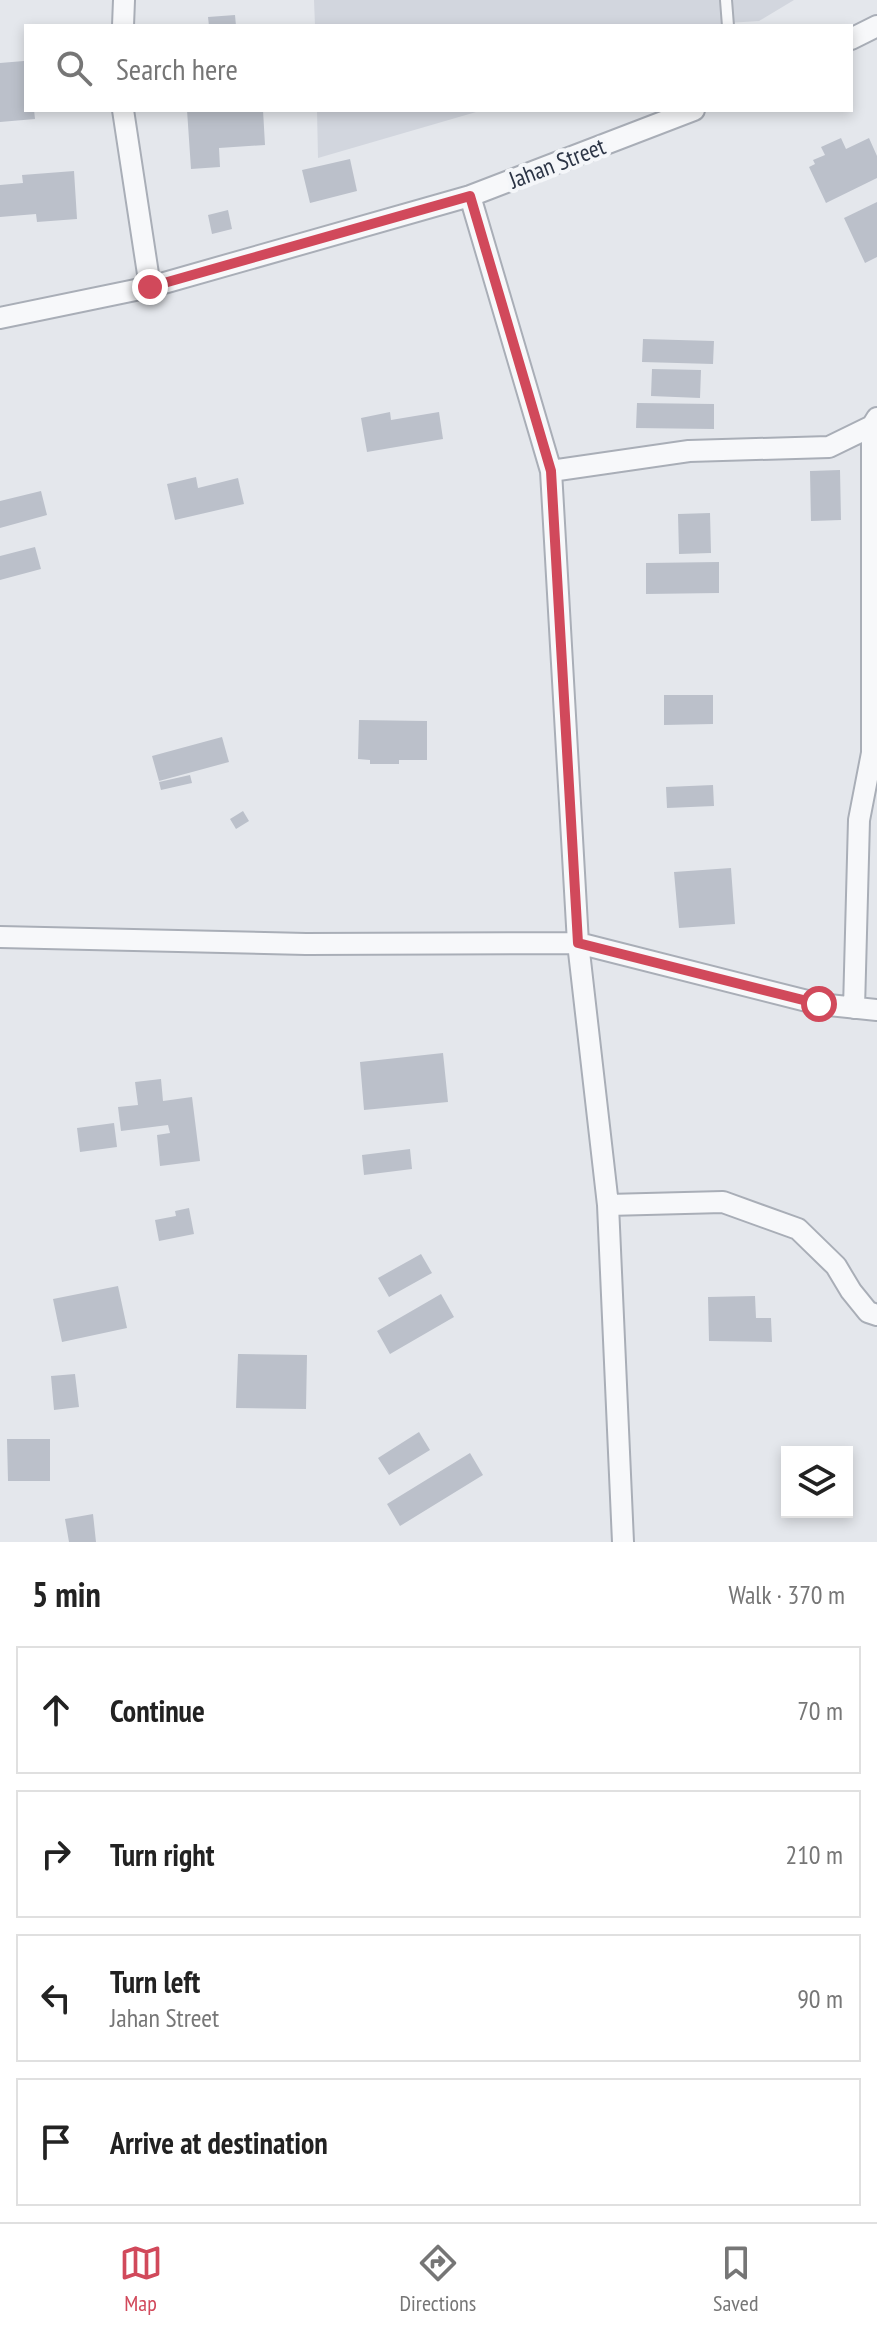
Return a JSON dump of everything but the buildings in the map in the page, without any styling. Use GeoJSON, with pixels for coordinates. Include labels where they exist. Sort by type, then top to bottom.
{"type":"FeatureCollection","features":[{"type":"Feature","properties":{"kind":"street"},"geometry":{"type":"LineString","coordinates":[[123,24],[124,0]]}},
{"type":"Feature","properties":{"kind":"street"},"geometry":{"type":"LineString","coordinates":[[853,38],[877,26]]}},
{"type":"Feature","properties":{"kind":"street"},"geometry":{"type":"LineString","coordinates":[[123,112],[150,287]]}},
{"type":"Feature","properties":{"kind":"street","name":"Jahan Street"},"geometry":{"type":"LineString","coordinates":[[0,318],[150,287],[470,196],[689,112]]}},
{"type":"Feature","properties":{"kind":"street"},"geometry":{"type":"LineString","coordinates":[[470,196],[551,471],[578,943],[608,1205],[623,1542]]}},
{"type":"Feature","properties":{"kind":"street"},"geometry":{"type":"LineString","coordinates":[[551,471],[689,451],[829,447],[874,422],[872,753],[859,820],[854,1008]]}},
{"type":"Feature","properties":{"kind":"street"},"geometry":{"type":"LineString","coordinates":[[0,937],[306,944],[578,943],[819,1004],[877,1010]]}},
{"type":"Feature","properties":{"kind":"street"},"geometry":{"type":"LineString","coordinates":[[608,1205],[723,1202],[798,1229],[836,1266],[868,1312],[877,1315]]}},
{"type":"Feature","properties":{"kind":"lane"},"geometry":{"type":"LineString","coordinates":[[726,0],[728,24]]}},
{"type":"Feature","properties":{"kind":"shaded area"},"geometry":{"type":"Polygon","coordinates":[[[314,0],[794,0],[759,21],[727,24],[315,24],[314,0]]]}},
{"type":"Feature","properties":{"kind":"shaded area"},"geometry":{"type":"Polygon","coordinates":[[[317,112],[476,112],[318,158],[317,112]]]}},
{"type":"Feature","properties":{"kind":"route"},"geometry":{"type":"LineString","coordinates":[[150,287],[470,196],[551,471],[578,943],[819,1004]]}}]}
